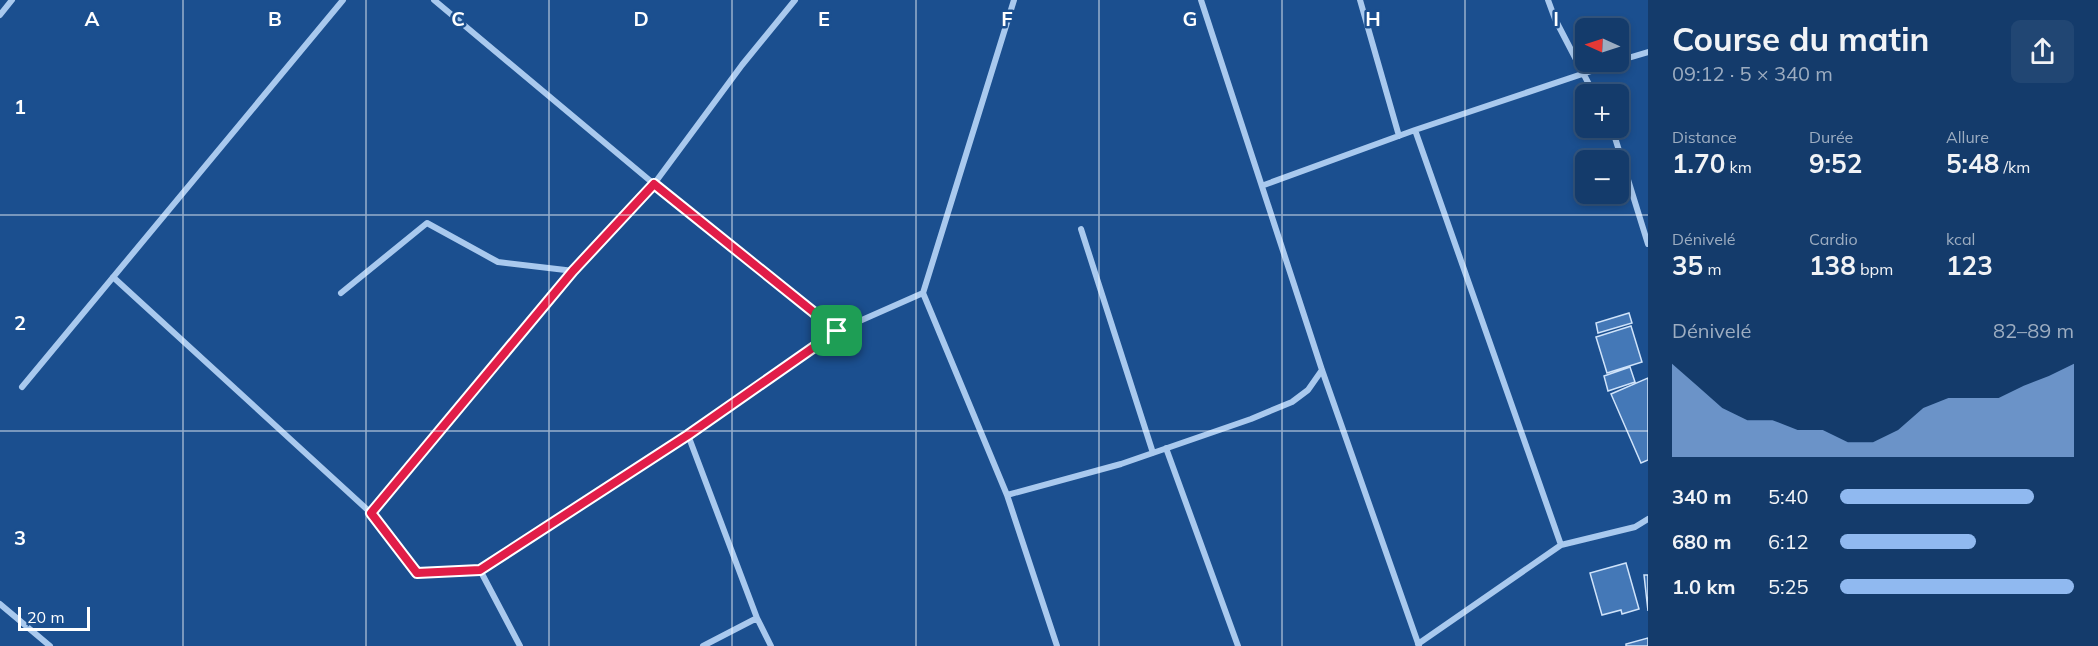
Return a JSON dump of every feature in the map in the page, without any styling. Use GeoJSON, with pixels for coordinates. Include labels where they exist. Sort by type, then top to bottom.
{"type":"FeatureCollection","features":[{"type":"Feature","properties":{"kind":"street"},"geometry":{"type":"LineString","coordinates":[[0,15],[12,0]]}},
{"type":"Feature","properties":{"kind":"street"},"geometry":{"type":"LineString","coordinates":[[22,387],[343,0]]}},
{"type":"Feature","properties":{"kind":"street"},"geometry":{"type":"LineString","coordinates":[[434,0],[654,184],[837,331]]}},
{"type":"Feature","properties":{"kind":"street"},"geometry":{"type":"LineString","coordinates":[[371,513],[573,271],[654,184],[741,64],[795,0]]}},
{"type":"Feature","properties":{"kind":"street"},"geometry":{"type":"LineString","coordinates":[[1014,0],[923,293],[1007,495],[1057,646]]}},
{"type":"Feature","properties":{"kind":"street"},"geometry":{"type":"LineString","coordinates":[[1201,0],[1264,186],[1322,370],[1419,645],[1561,545],[1635,527],[1648,519]]}},
{"type":"Feature","properties":{"kind":"street"},"geometry":{"type":"LineString","coordinates":[[1360,0],[1399,136]]}},
{"type":"Feature","properties":{"kind":"street"},"geometry":{"type":"LineString","coordinates":[[1548,0],[1588,84]]}},
{"type":"Feature","properties":{"kind":"street"},"geometry":{"type":"LineString","coordinates":[[1629,58],[1648,52]]}},
{"type":"Feature","properties":{"kind":"street"},"geometry":{"type":"LineString","coordinates":[[1264,186],[1415,130],[1585,72]]}},
{"type":"Feature","properties":{"kind":"street"},"geometry":{"type":"LineString","coordinates":[[1415,130],[1561,545]]}},
{"type":"Feature","properties":{"kind":"street"},"geometry":{"type":"LineString","coordinates":[[1615,138],[1648,244]]}},
{"type":"Feature","properties":{"kind":"street"},"geometry":{"type":"LineString","coordinates":[[341,293],[427,223],[498,262],[573,271]]}},
{"type":"Feature","properties":{"kind":"street"},"geometry":{"type":"LineString","coordinates":[[1081,229],[1153,453]]}},
{"type":"Feature","properties":{"kind":"street"},"geometry":{"type":"LineString","coordinates":[[113,277],[371,513],[417,573],[480,570],[688,435],[837,331],[923,293]]}},
{"type":"Feature","properties":{"kind":"street"},"geometry":{"type":"LineString","coordinates":[[1007,495],[1153,453],[1251,420],[1292,402],[1308,390],[1322,370]]}},
{"type":"Feature","properties":{"kind":"street"},"geometry":{"type":"LineString","coordinates":[[688,435],[757,618],[771,646]]}},
{"type":"Feature","properties":{"kind":"street"},"geometry":{"type":"LineString","coordinates":[[1166,448],[1238,646]]}},
{"type":"Feature","properties":{"kind":"street"},"geometry":{"type":"LineString","coordinates":[[480,570],[520,646]]}},
{"type":"Feature","properties":{"kind":"street"},"geometry":{"type":"LineString","coordinates":[[0,604],[50,646]]}},
{"type":"Feature","properties":{"kind":"street"},"geometry":{"type":"LineString","coordinates":[[703,646],[757,618]]}},
{"type":"Feature","properties":{"kind":"building"},"geometry":{"type":"Polygon","coordinates":[[[1629,313],[1632,323],[1598,333],[1596,323],[1629,313]]]}},
{"type":"Feature","properties":{"kind":"building"},"geometry":{"type":"Polygon","coordinates":[[[1631,326],[1642,362],[1607,373],[1596,337],[1631,326]]]}},
{"type":"Feature","properties":{"kind":"building"},"geometry":{"type":"Polygon","coordinates":[[[1630,367],[1635,382],[1608,391],[1604,376],[1630,367]]]}},
{"type":"Feature","properties":{"kind":"building"},"geometry":{"type":"Polygon","coordinates":[[[1648,378],[1648,460],[1641,463],[1611,394],[1648,378]]]}},
{"type":"Feature","properties":{"kind":"building"},"geometry":{"type":"Polygon","coordinates":[[[1626,563],[1639,609],[1622,614],[1621,610],[1602,615],[1590,573],[1626,563]]]}},
{"type":"Feature","properties":{"kind":"building"},"geometry":{"type":"Polygon","coordinates":[[[1644,575],[1648,575],[1648,611],[1644,575]]]}},
{"type":"Feature","properties":{"kind":"building"},"geometry":{"type":"Polygon","coordinates":[[[1648,638],[1648,646],[1626,646],[1626,644],[1648,638]]]}},
{"type":"Feature","properties":{"kind":"route"},"geometry":{"type":"LineString","coordinates":[[654,184],[837,331],[688,435],[480,570],[417,573],[371,513],[573,271],[654,184]]}}]}
